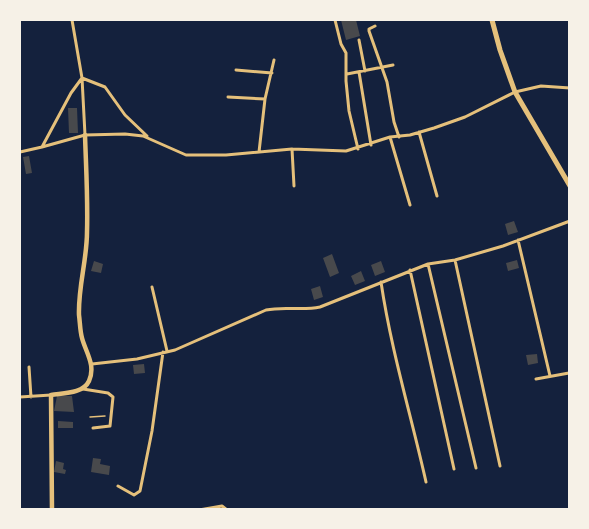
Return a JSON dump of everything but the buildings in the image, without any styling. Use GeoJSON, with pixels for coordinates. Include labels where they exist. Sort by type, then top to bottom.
{"type":"FeatureCollection","features":[{"type":"Feature","properties":{"kind":"main road"},"geometry":{"type":"LineString","coordinates":[[492,20],[515,92],[570,186]]}},
{"type":"Feature","properties":{"kind":"street"},"geometry":{"type":"LineString","coordinates":[[72,20],[82,78],[85,135],[87,232],[79,312],[81,336],[92,364],[91,376],[83,389]]}},
{"type":"Feature","properties":{"kind":"street"},"geometry":{"type":"LineString","coordinates":[[335,20],[341,44],[346,53],[349,111],[358,148]]}},
{"type":"Feature","properties":{"kind":"street"},"geometry":{"type":"LineString","coordinates":[[375,26],[369,31],[387,82],[399,137]]}},
{"type":"Feature","properties":{"kind":"street"},"geometry":{"type":"LineString","coordinates":[[359,40],[365,71]]}},
{"type":"Feature","properties":{"kind":"street"},"geometry":{"type":"LineString","coordinates":[[259,152],[265,99],[274,60]]}},
{"type":"Feature","properties":{"kind":"street"},"geometry":{"type":"LineString","coordinates":[[347,74],[393,65]]}},
{"type":"Feature","properties":{"kind":"street"},"geometry":{"type":"LineString","coordinates":[[236,70],[272,73]]}},
{"type":"Feature","properties":{"kind":"street"},"geometry":{"type":"LineString","coordinates":[[359,72],[371,145]]}},
{"type":"Feature","properties":{"kind":"street"},"geometry":{"type":"LineString","coordinates":[[82,78],[105,87],[125,115],[151,140]]}},
{"type":"Feature","properties":{"kind":"street"},"geometry":{"type":"LineString","coordinates":[[42,147],[71,93],[82,78]]}},
{"type":"Feature","properties":{"kind":"street"},"geometry":{"type":"LineString","coordinates":[[20,152],[85,135],[125,134],[143,136],[186,155],[204,157],[292,149],[346,151],[465,117],[515,92],[541,86],[570,88]]}},
{"type":"Feature","properties":{"kind":"street"},"geometry":{"type":"LineString","coordinates":[[228,97],[265,99]]}},
{"type":"Feature","properties":{"kind":"street"},"geometry":{"type":"LineString","coordinates":[[419,132],[437,196]]}},
{"type":"Feature","properties":{"kind":"street"},"geometry":{"type":"LineString","coordinates":[[390,137],[410,205]]}},
{"type":"Feature","properties":{"kind":"street"},"geometry":{"type":"LineString","coordinates":[[292,149],[294,186]]}},
{"type":"Feature","properties":{"kind":"street"},"geometry":{"type":"LineString","coordinates":[[92,364],[137,359],[175,350],[266,310],[320,307],[410,270],[428,264],[456,260],[570,220]]}},
{"type":"Feature","properties":{"kind":"street"},"geometry":{"type":"LineString","coordinates":[[518,240],[550,376]]}},
{"type":"Feature","properties":{"kind":"street"},"geometry":{"type":"LineString","coordinates":[[456,260],[500,466]]}},
{"type":"Feature","properties":{"kind":"street"},"geometry":{"type":"LineString","coordinates":[[428,264],[476,468]]}},
{"type":"Feature","properties":{"kind":"street"},"geometry":{"type":"LineString","coordinates":[[410,270],[454,469]]}},
{"type":"Feature","properties":{"kind":"street"},"geometry":{"type":"LineString","coordinates":[[381,282],[386,316],[426,482]]}},
{"type":"Feature","properties":{"kind":"street"},"geometry":{"type":"LineString","coordinates":[[118,486],[131,494],[136,495],[140,491],[152,431],[165,352],[152,287]]}},
{"type":"Feature","properties":{"kind":"street"},"geometry":{"type":"LineString","coordinates":[[29,368],[31,397]]}},
{"type":"Feature","properties":{"kind":"street"},"geometry":{"type":"LineString","coordinates":[[536,379],[569,373]]}},
{"type":"Feature","properties":{"kind":"street"},"geometry":{"type":"LineString","coordinates":[[20,397],[51,395],[83,389],[111,394],[113,400],[110,426],[93,428]]}},
{"type":"Feature","properties":{"kind":"street"},"geometry":{"type":"LineString","coordinates":[[51,395],[52,510]]}},
{"type":"Feature","properties":{"kind":"street"},"geometry":{"type":"LineString","coordinates":[[199,510],[210,507],[226,508]]}},
{"type":"Feature","properties":{"kind":"path"},"geometry":{"type":"LineString","coordinates":[[90,417],[112,416]]}}]}
